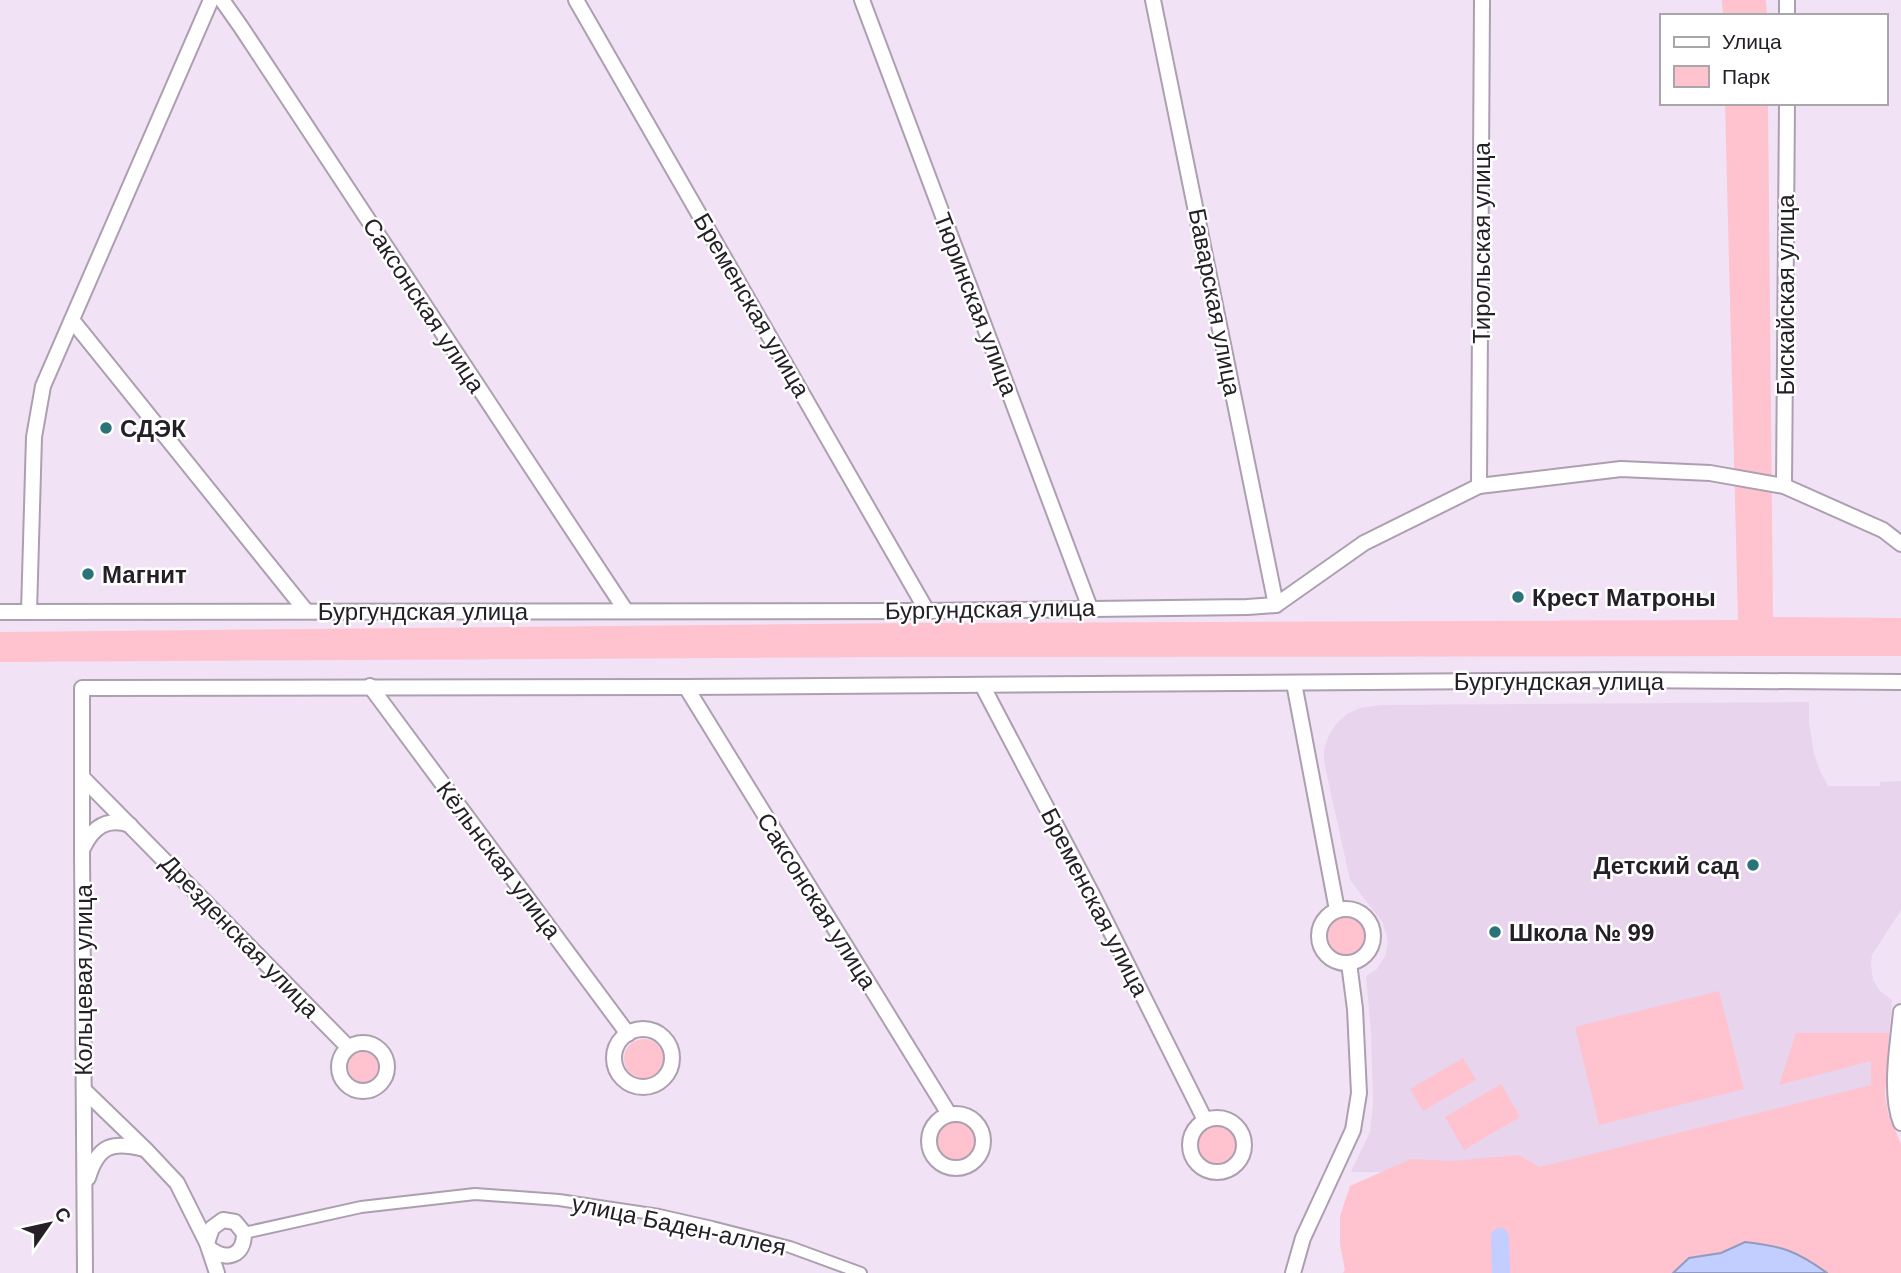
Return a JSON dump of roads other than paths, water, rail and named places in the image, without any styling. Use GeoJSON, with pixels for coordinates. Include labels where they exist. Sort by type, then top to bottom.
{"type":"FeatureCollection","features":[{"type":"Feature","properties":{"kind":"street"},"geometry":{"type":"LineString","coordinates":[[29,612],[34,437],[43,386],[211,0]]}},
{"type":"Feature","properties":{"kind":"street","name":"Саксонская улица"},"geometry":{"type":"LineString","coordinates":[[222,0],[626,611]]}},
{"type":"Feature","properties":{"kind":"street","name":"Бременская улица"},"geometry":{"type":"LineString","coordinates":[[576,0],[927,611]]}},
{"type":"Feature","properties":{"kind":"street","name":"Тюринская улица"},"geometry":{"type":"LineString","coordinates":[[862,0],[1090,608]]}},
{"type":"Feature","properties":{"kind":"street","name":"Баварская улица"},"geometry":{"type":"LineString","coordinates":[[1153,0],[1276,605]]}},
{"type":"Feature","properties":{"kind":"street","name":"Тирольская улица"},"geometry":{"type":"LineString","coordinates":[[1479,486],[1482,0]]}},
{"type":"Feature","properties":{"kind":"street","name":"Бискайская улица"},"geometry":{"type":"LineString","coordinates":[[1784,486],[1787,105]]}},
{"type":"Feature","properties":{"kind":"street"},"geometry":{"type":"LineString","coordinates":[[72,320],[306,611]]}},
{"type":"Feature","properties":{"kind":"street"},"geometry":{"type":"LineString","coordinates":[[1276,605],[1364,543],[1479,486],[1621,469],[1710,473],[1784,486],[1883,530],[1901,544]]}},
{"type":"Feature","properties":{"kind":"street","name":"Бургундская улица"},"geometry":{"type":"LineString","coordinates":[[0,612],[927,611],[1276,605]]}},
{"type":"Feature","properties":{"kind":"street","name":"Бургундская улица"},"geometry":{"type":"LineString","coordinates":[[82,688],[686,687],[1624,680],[1901,682]]}},
{"type":"Feature","properties":{"kind":"street"},"geometry":{"type":"LineString","coordinates":[[1294,683],[1337,910]]}},
{"type":"Feature","properties":{"kind":"street","name":"Бременская улица"},"geometry":{"type":"LineString","coordinates":[[982,685],[1206,1120]]}},
{"type":"Feature","properties":{"kind":"street","name":"Кёльнская улица"},"geometry":{"type":"LineString","coordinates":[[370,687],[628,1034]]}},
{"type":"Feature","properties":{"kind":"street","name":"Саксонская улица"},"geometry":{"type":"LineString","coordinates":[[686,687],[949,1114]]}},
{"type":"Feature","properties":{"kind":"street","name":"Кольцевая улица"},"geometry":{"type":"LineString","coordinates":[[82,688],[85,1273]]}},
{"type":"Feature","properties":{"kind":"street","name":"Дрезденская улица"},"geometry":{"type":"LineString","coordinates":[[82,777],[348,1047]]}},
{"type":"Feature","properties":{"kind":"street"},"geometry":{"type":"LineString","coordinates":[[82,850],[89,836],[97,828],[120,822],[131,826]]}},
{"type":"Feature","properties":{"kind":"street"},"geometry":{"type":"LineString","coordinates":[[1337,910],[1360,912],[1373,930],[1374,938],[1368,952],[1356,961],[1340,963],[1325,954],[1321,946],[1319,937],[1324,920],[1337,910]]}},
{"type":"Feature","properties":{"kind":"street"},"geometry":{"type":"LineString","coordinates":[[1293,1273],[1303,1238],[1353,1130],[1359,1093],[1355,1009],[1349,963]]}},
{"type":"Feature","properties":{"kind":"street"},"geometry":{"type":"LineString","coordinates":[[1901,1012],[1895,1095],[1901,1123]]}},
{"type":"Feature","properties":{"kind":"street"},"geometry":{"type":"LineString","coordinates":[[649,1030],[667,1042],[672,1058],[668,1074],[662,1080],[647,1087],[638,1087],[623,1079],[615,1064],[615,1056],[621,1040],[628,1034],[649,1030]]}},
{"type":"Feature","properties":{"kind":"street"},"geometry":{"type":"LineString","coordinates":[[84,1090],[177,1183],[208,1245],[218,1273]]}},
{"type":"Feature","properties":{"kind":"street"},"geometry":{"type":"LineString","coordinates":[[85,1185],[93,1162],[108,1147],[131,1146],[146,1150]]}},
{"type":"Feature","properties":{"kind":"street","name":"улица Баден-аллея"},"geometry":{"type":"LineString","coordinates":[[208,1245],[212,1228],[223,1220],[234,1222],[244,1233],[361,1207],[475,1195],[559,1200],[659,1215],[790,1247],[861,1273]]}},
{"type":"Feature","properties":{"kind":"street"},"geometry":{"type":"LineString","coordinates":[[208,1245],[221,1255],[234,1255],[243,1245],[244,1233]]}},
{"type":"Feature","properties":{"kind":"water"},"geometry":{"type":"Polygon","coordinates":[[[1745,1242],[1789,1251],[1827,1273],[1673,1273],[1689,1258],[1721,1253],[1745,1242]]]}},
{"type":"Feature","properties":{"kind":"waterway"},"geometry":{"type":"LineString","coordinates":[[1500,1237],[1501,1273]]}},
{"type":"Feature","properties":{"kind":"place","name":"СДЭК"},"geometry":{"type":"Point","coordinates":[106,428]}},
{"type":"Feature","properties":{"kind":"place","name":"Магнит"},"geometry":{"type":"Point","coordinates":[88,574]}},
{"type":"Feature","properties":{"kind":"place","name":"Крест Матроны"},"geometry":{"type":"Point","coordinates":[1518,597]}},
{"type":"Feature","properties":{"kind":"place","name":"Детский сад"},"geometry":{"type":"Point","coordinates":[1753,865]}},
{"type":"Feature","properties":{"kind":"place","name":"Школа № 99"},"geometry":{"type":"Point","coordinates":[1495,932]}}]}
